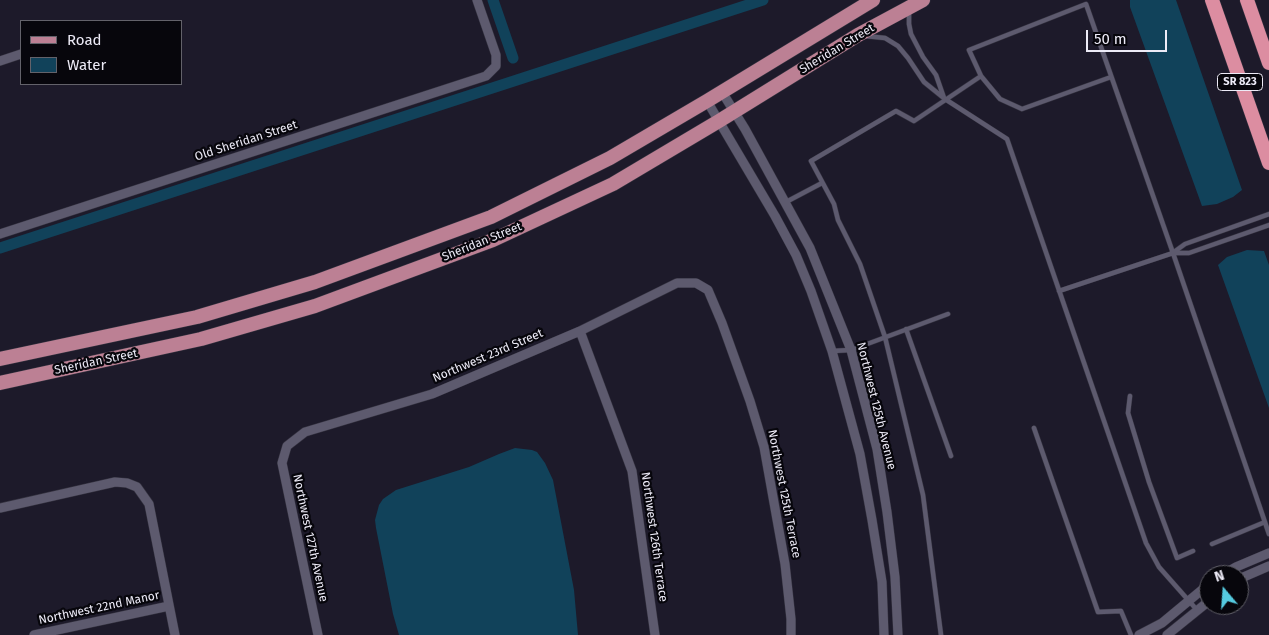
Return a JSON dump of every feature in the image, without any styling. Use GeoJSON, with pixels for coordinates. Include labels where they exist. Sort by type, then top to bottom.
{"type":"FeatureCollection","features":[{"type":"Feature","properties":{"kind":"highway","name":"SR 823"},"geometry":{"type":"LineString","coordinates":[[1212,0],[1269,163]]}},
{"type":"Feature","properties":{"kind":"highway","name":"SR 823"},"geometry":{"type":"LineString","coordinates":[[1247,0],[1269,63]]}},
{"type":"Feature","properties":{"kind":"main road","name":"Sheridan Street"},"geometry":{"type":"LineString","coordinates":[[0,359],[197,317],[315,282],[491,217],[610,158],[873,0]]}},
{"type":"Feature","properties":{"kind":"main road","name":"Sheridan Street"},"geometry":{"type":"LineString","coordinates":[[0,383],[201,339],[316,306],[493,240],[612,184],[734,112],[858,35],[923,0]]}},
{"type":"Feature","properties":{"kind":"street","name":"Old Sheridan Street"},"geometry":{"type":"LineString","coordinates":[[0,234],[486,76],[496,66],[496,55],[477,0]]}},
{"type":"Feature","properties":{"kind":"street"},"geometry":{"type":"LineString","coordinates":[[0,61],[20,54]]}},
{"type":"Feature","properties":{"kind":"street","name":"Northwest 125th Avenue"},"geometry":{"type":"LineString","coordinates":[[722,92],[786,202],[810,248],[851,350],[877,450],[895,577],[898,635]]}},
{"type":"Feature","properties":{"kind":"street"},"geometry":{"type":"LineString","coordinates":[[707,101],[796,255],[832,351],[860,454],[882,582],[884,635]]}},
{"type":"Feature","properties":{"kind":"street","name":"Northwest 23rd Street"},"geometry":{"type":"LineString","coordinates":[[287,446],[305,432],[432,394],[580,331],[677,283],[696,283]]}},
{"type":"Feature","properties":{"kind":"street","name":"Northwest 125th Terrace"},"geometry":{"type":"LineString","coordinates":[[696,283],[708,290],[722,323],[764,447],[785,564],[791,635]]}},
{"type":"Feature","properties":{"kind":"street","name":"Northwest 126th Terrace"},"geometry":{"type":"LineString","coordinates":[[580,331],[632,471],[655,635]]}},
{"type":"Feature","properties":{"kind":"street","name":"Northwest 127th Avenue"},"geometry":{"type":"LineString","coordinates":[[287,446],[282,462],[318,635]]}},
{"type":"Feature","properties":{"kind":"street"},"geometry":{"type":"LineString","coordinates":[[0,508],[115,482],[127,482],[137,487],[149,504],[175,635]]}},
{"type":"Feature","properties":{"kind":"street"},"geometry":{"type":"LineString","coordinates":[[1241,565],[1269,554]]}},
{"type":"Feature","properties":{"kind":"street"},"geometry":{"type":"LineString","coordinates":[[1249,575],[1269,566]]}},
{"type":"Feature","properties":{"kind":"street"},"geometry":{"type":"LineString","coordinates":[[1139,635],[1162,623],[1199,592]]}},
{"type":"Feature","properties":{"kind":"street","name":"Northwest 22nd Manor"},"geometry":{"type":"LineString","coordinates":[[34,635],[170,606]]}},
{"type":"Feature","properties":{"kind":"street"},"geometry":{"type":"LineString","coordinates":[[1167,635],[1198,610]]}},
{"type":"Feature","properties":{"kind":"lane"},"geometry":{"type":"LineString","coordinates":[[1111,78],[1022,109],[1000,99],[980,76],[969,50],[1086,4],[1269,534]]}},
{"type":"Feature","properties":{"kind":"lane"},"geometry":{"type":"LineString","coordinates":[[909,6],[911,34],[936,75],[945,99]]}},
{"type":"Feature","properties":{"kind":"lane"},"geometry":{"type":"LineString","coordinates":[[858,35],[885,38],[898,46],[924,82],[945,99],[1007,139],[1146,543],[1159,567],[1198,610]]}},
{"type":"Feature","properties":{"kind":"lane"},"geometry":{"type":"LineString","coordinates":[[941,635],[923,495],[885,337],[860,264],[838,220],[834,204],[811,162],[896,110],[914,121],[980,76]]}},
{"type":"Feature","properties":{"kind":"lane"},"geometry":{"type":"LineString","coordinates":[[786,202],[822,183]]}},
{"type":"Feature","properties":{"kind":"lane"},"geometry":{"type":"LineString","coordinates":[[1173,253],[1185,244],[1269,214]]}},
{"type":"Feature","properties":{"kind":"lane"},"geometry":{"type":"LineString","coordinates":[[1059,291],[1173,253],[1188,253],[1269,225]]}},
{"type":"Feature","properties":{"kind":"lane"},"geometry":{"type":"LineString","coordinates":[[832,351],[851,350],[948,314]]}},
{"type":"Feature","properties":{"kind":"lane"},"geometry":{"type":"LineString","coordinates":[[906,329],[951,456]]}},
{"type":"Feature","properties":{"kind":"lane"},"geometry":{"type":"LineString","coordinates":[[1130,396],[1128,414],[1149,482],[1177,558],[1193,551]]}},
{"type":"Feature","properties":{"kind":"lane"},"geometry":{"type":"LineString","coordinates":[[1034,428],[1098,612],[1121,611],[1131,635]]}},
{"type":"Feature","properties":{"kind":"lane"},"geometry":{"type":"LineString","coordinates":[[1212,544],[1265,522]]}},
{"type":"Feature","properties":{"kind":"water"},"geometry":{"type":"Polygon","coordinates":[[[1130,0],[1176,0],[1242,190],[1233,197],[1217,204],[1202,206],[1130,7],[1130,0]]]}},
{"type":"Feature","properties":{"kind":"water"},"geometry":{"type":"Polygon","coordinates":[[[1247,250],[1264,251],[1269,265],[1269,408],[1218,265],[1227,257],[1247,250]]]}},
{"type":"Feature","properties":{"kind":"water"},"geometry":{"type":"Polygon","coordinates":[[[515,448],[537,452],[553,480],[574,590],[578,635],[399,635],[376,528],[375,520],[379,505],[383,499],[396,490],[469,467],[515,448]]]}},
{"type":"Feature","properties":{"kind":"waterway"},"geometry":{"type":"LineString","coordinates":[[493,0],[513,58]]}},
{"type":"Feature","properties":{"kind":"waterway"},"geometry":{"type":"LineString","coordinates":[[0,248],[763,0]]}}]}
